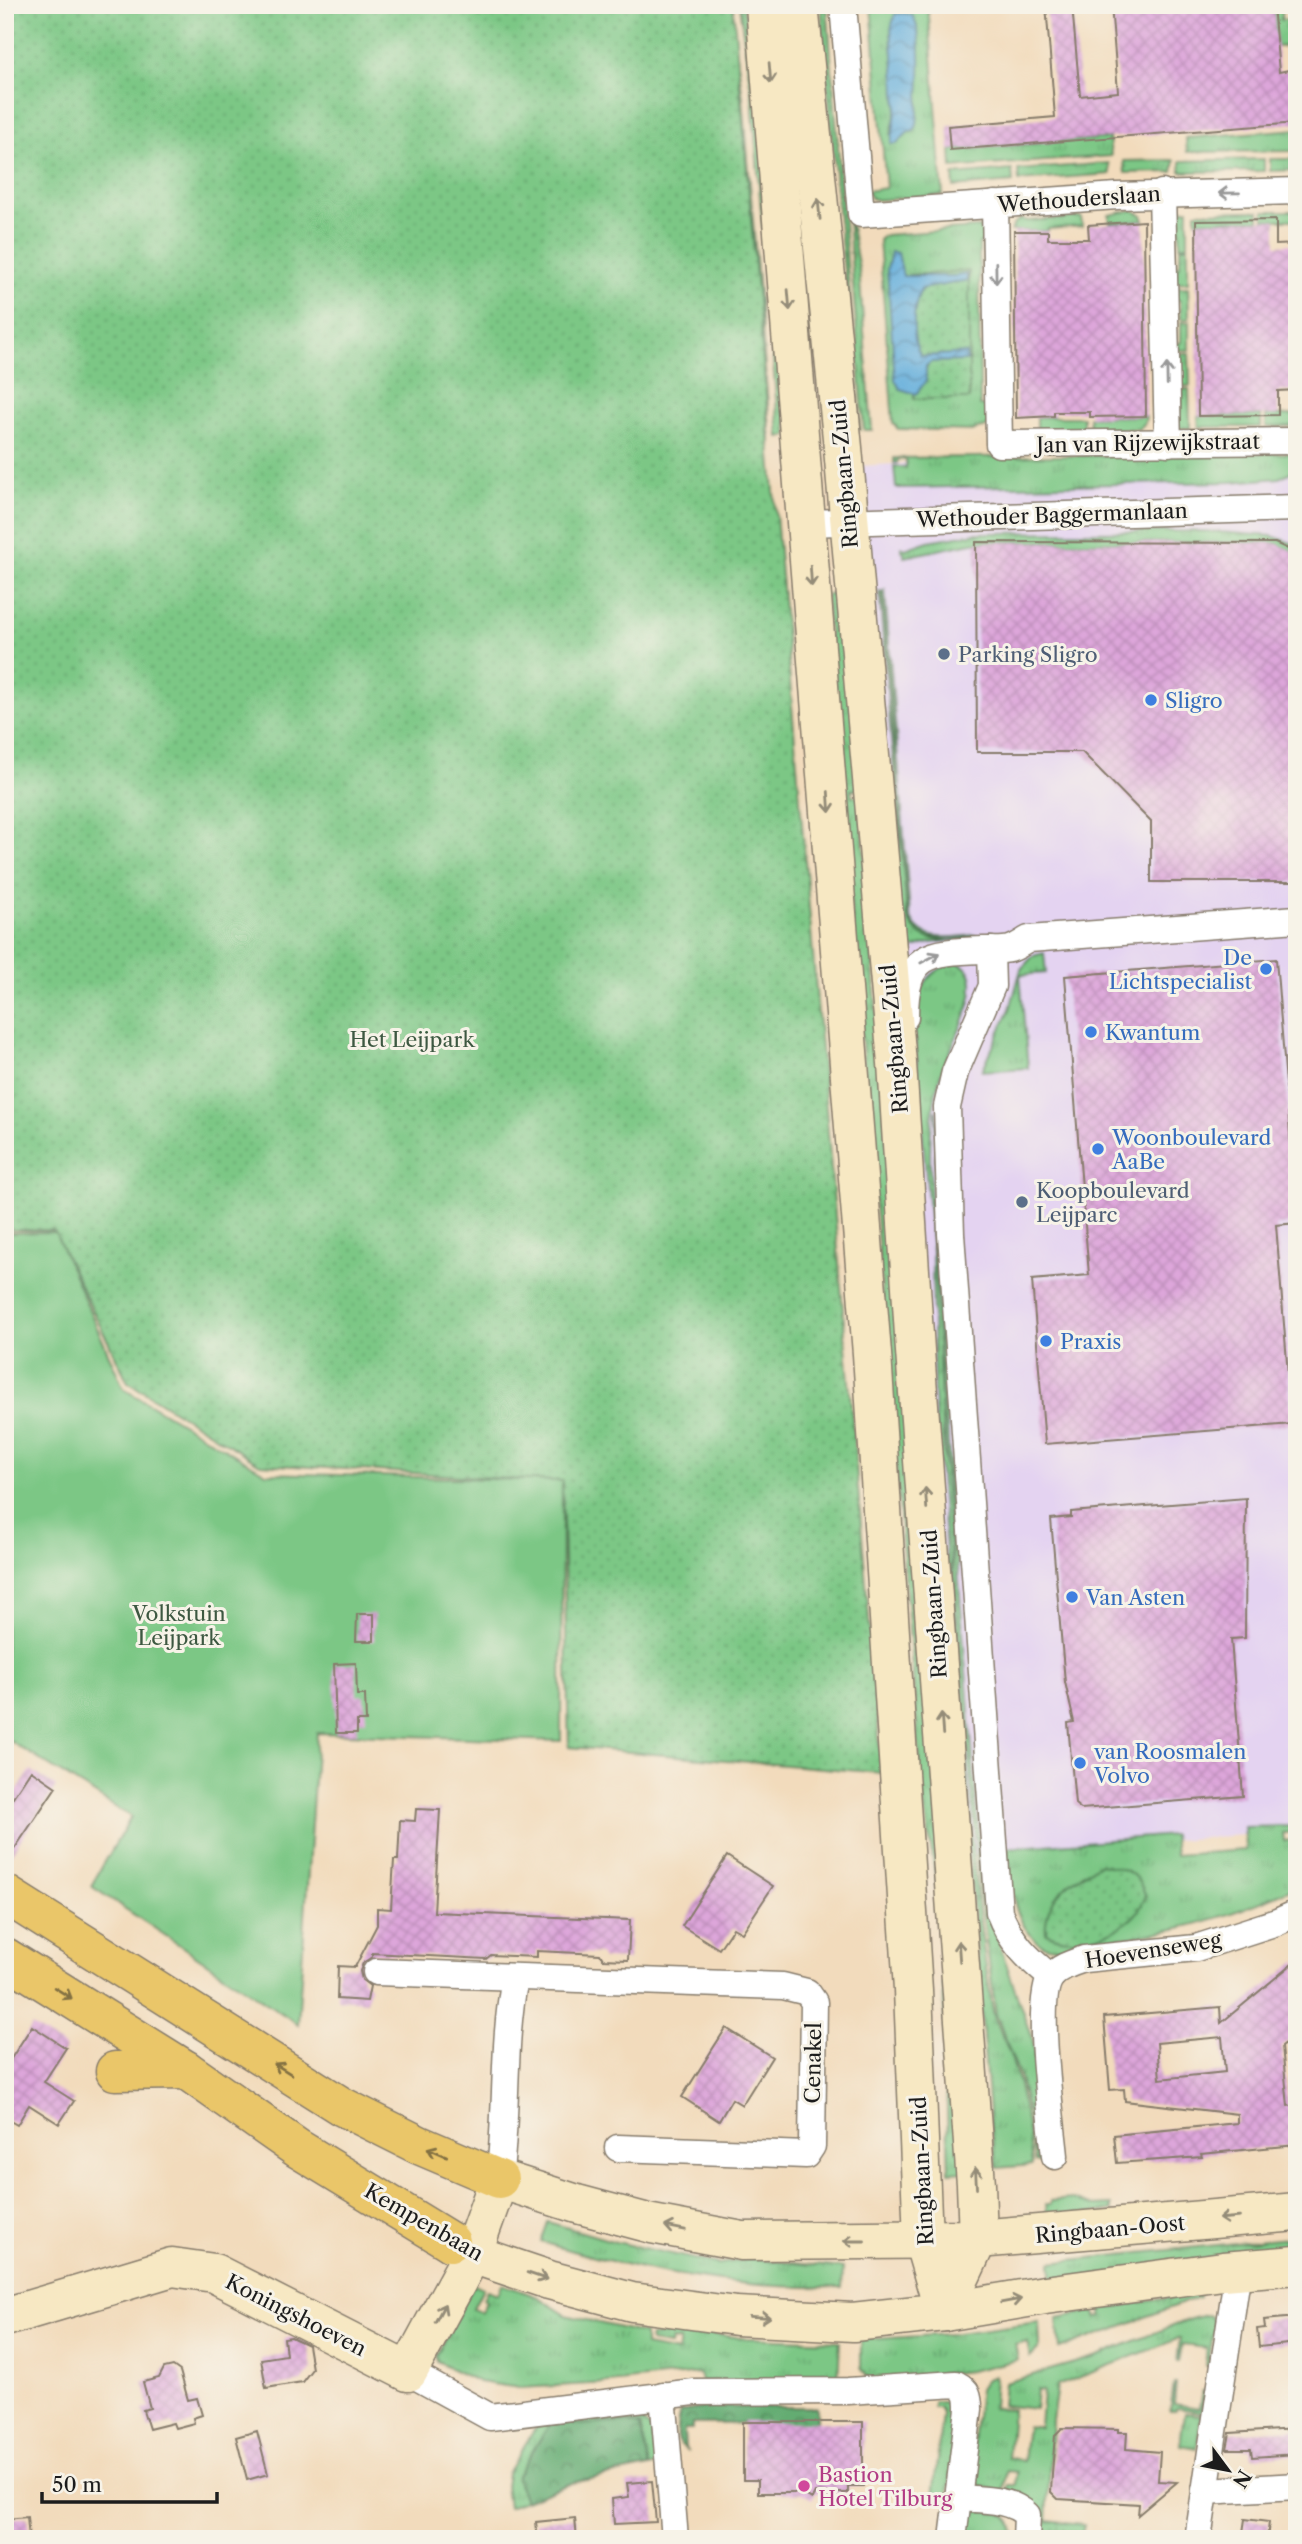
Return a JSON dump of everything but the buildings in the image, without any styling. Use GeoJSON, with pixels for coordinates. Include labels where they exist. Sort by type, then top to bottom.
{"type":"FeatureCollection","features":[{"type":"Feature","properties":{"kind":"highway"},"geometry":{"type":"LineString","coordinates":[[45,1893],[66,1932]]}},
{"type":"Feature","properties":{"kind":"highway"},"geometry":{"type":"LineString","coordinates":[[5,1894],[341,2106],[419,2145],[499,2179]]}},
{"type":"Feature","properties":{"kind":"highway","name":"Kempenbaan"},"geometry":{"type":"LineString","coordinates":[[5,1957],[186,2070],[297,2147],[462,2248]]}},
{"type":"Feature","properties":{"kind":"highway"},"geometry":{"type":"LineString","coordinates":[[115,2071],[186,2070]]}},
{"type":"Feature","properties":{"kind":"main road","name":"Ringbaan-Zuid"},"geometry":{"type":"LineString","coordinates":[[765,5],[875,1396],[914,1990],[923,2240],[944,2312]]}},
{"type":"Feature","properties":{"kind":"main road","name":"Ringbaan-Zuid"},"geometry":{"type":"LineString","coordinates":[[799,5],[849,521],[897,1063],[915,1351],[976,2184],[978,2239],[944,2312]]}},
{"type":"Feature","properties":{"kind":"main road"},"geometry":{"type":"LineString","coordinates":[[499,2179],[576,2204],[652,2224],[742,2241],[923,2240]]}},
{"type":"Feature","properties":{"kind":"main road","name":"Koningshoeven"},"geometry":{"type":"LineString","coordinates":[[5,2317],[172,2267],[214,2273],[396,2365],[499,2179]]}},
{"type":"Feature","properties":{"kind":"main road","name":"Ringbaan-Oost"},"geometry":{"type":"LineString","coordinates":[[923,2240],[1054,2234],[1297,2212]]}},
{"type":"Feature","properties":{"kind":"main road","name":"Kempenbaan"},"geometry":{"type":"LineString","coordinates":[[462,2248],[549,2280],[632,2302],[723,2314],[853,2322],[944,2312]]}},
{"type":"Feature","properties":{"kind":"main road"},"geometry":{"type":"LineString","coordinates":[[944,2312],[1045,2295],[1297,2265]]}},
{"type":"Feature","properties":{"kind":"street","name":"Wethouderslaan"},"geometry":{"type":"LineString","coordinates":[[843,5],[861,214],[1162,194],[1297,191]]}},
{"type":"Feature","properties":{"kind":"street"},"geometry":{"type":"LineString","coordinates":[[1162,194],[1168,443]]}},
{"type":"Feature","properties":{"kind":"street","name":"Jan van Rijzewijkstraat"},"geometry":{"type":"LineString","coordinates":[[995,204],[999,444],[1297,441]]}},
{"type":"Feature","properties":{"kind":"street","name":"Wethouder Baggermanlaan"},"geometry":{"type":"LineString","coordinates":[[807,523],[1297,508]]}},
{"type":"Feature","properties":{"kind":"street"},"geometry":{"type":"LineString","coordinates":[[897,1063],[906,1038],[905,996],[912,971],[926,957],[943,952],[1010,949],[1029,939],[1297,919]]}},
{"type":"Feature","properties":{"kind":"street","name":"Ringbaan-Zuid"},"geometry":{"type":"LineString","coordinates":[[991,950],[992,986],[955,1072],[947,1107],[951,1234],[999,1912],[1011,1938],[1027,1957],[1051,1977]]}},
{"type":"Feature","properties":{"kind":"street","name":"Hoevenseweg"},"geometry":{"type":"LineString","coordinates":[[1051,1977],[1067,1965],[1084,1959],[1196,1948],[1278,1922],[1297,1913]]}},
{"type":"Feature","properties":{"kind":"street","name":"Cenakel"},"geometry":{"type":"LineString","coordinates":[[376,1972],[783,1986],[807,1992],[814,2002],[811,2146],[806,2155],[618,2148]]}},
{"type":"Feature","properties":{"kind":"street"},"geometry":{"type":"LineString","coordinates":[[1051,1977],[1046,1985],[1043,2011],[1055,2156]]}},
{"type":"Feature","properties":{"kind":"street"},"geometry":{"type":"LineString","coordinates":[[499,2179],[504,2146],[510,2002],[515,1978]]}},
{"type":"Feature","properties":{"kind":"street"},"geometry":{"type":"LineString","coordinates":[[1198,2539],[1238,2270]]}},
{"type":"Feature","properties":{"kind":"street"},"geometry":{"type":"LineString","coordinates":[[396,2365],[490,2417],[694,2392],[848,2391],[956,2384],[963,2387],[969,2395],[969,2409],[953,2539]]}},
{"type":"Feature","properties":{"kind":"street"},"geometry":{"type":"LineString","coordinates":[[663,2395],[675,2539]]}},
{"type":"Feature","properties":{"kind":"street"},"geometry":{"type":"LineString","coordinates":[[1205,2491],[1297,2486]]}},
{"type":"Feature","properties":{"kind":"street"},"geometry":{"type":"LineString","coordinates":[[957,2498],[1010,2504],[1020,2508],[1027,2515],[1026,2539]]}},
{"type":"Feature","properties":{"kind":"shaded area","name":"Woonboulevard AaBe"},"geometry":{"type":"Polygon","coordinates":[[[1297,462],[1297,1831],[957,1856],[844,467],[911,463],[1297,462]]]}},
{"type":"Feature","properties":{"kind":"green space","name":"Het Leijpark"},"geometry":{"type":"Polygon","coordinates":[[[5,5],[733,5],[882,1773],[569,1747],[562,1482],[260,1464],[128,1382],[53,1230],[5,1230],[5,5]]]}},
{"type":"Feature","properties":{"kind":"green space"},"geometry":{"type":"Polygon","coordinates":[[[730,5],[743,98],[771,442],[766,442],[730,5]]]}},
{"type":"Feature","properties":{"kind":"green space"},"geometry":{"type":"Polygon","coordinates":[[[739,5],[743,5],[760,97],[788,436],[779,437],[752,97],[739,5]]]}},
{"type":"Feature","properties":{"kind":"green space"},"geometry":{"type":"Polygon","coordinates":[[[821,5],[827,5],[860,431],[838,210],[821,5]]]}},
{"type":"Feature","properties":{"kind":"green space"},"geometry":{"type":"Polygon","coordinates":[[[871,5],[928,5],[943,195],[877,200],[871,198],[866,191],[886,188],[871,5]],[[891,29],[897,106],[891,135],[914,131],[891,29]]]}},
{"type":"Feature","properties":{"kind":"green space"},"geometry":{"type":"Polygon","coordinates":[[[1273,5],[1284,5],[1281,20],[1289,20],[1292,46],[1276,47],[1273,5]]]}},
{"type":"Feature","properties":{"kind":"green space"},"geometry":{"type":"Polygon","coordinates":[[[1297,129],[1297,151],[1187,152],[1186,138],[1297,129]]]}},
{"type":"Feature","properties":{"kind":"green space"},"geometry":{"type":"Polygon","coordinates":[[[1109,138],[1111,156],[952,168],[951,150],[1109,138]]]}},
{"type":"Feature","properties":{"kind":"green space"},"geometry":{"type":"Polygon","coordinates":[[[1264,159],[1264,171],[1181,172],[1181,161],[1264,159]]]}},
{"type":"Feature","properties":{"kind":"green space"},"geometry":{"type":"Polygon","coordinates":[[[1270,159],[1297,159],[1297,170],[1270,171],[1270,159]]]}},
{"type":"Feature","properties":{"kind":"green space"},"geometry":{"type":"Polygon","coordinates":[[[1175,160],[1173,172],[1125,173],[1124,161],[1175,160]]]}},
{"type":"Feature","properties":{"kind":"green space"},"geometry":{"type":"Polygon","coordinates":[[[1109,163],[1110,174],[1019,181],[1018,170],[1109,163]]]}},
{"type":"Feature","properties":{"kind":"green space"},"geometry":{"type":"Polygon","coordinates":[[[1012,170],[1013,182],[954,187],[953,175],[1012,170]]]}},
{"type":"Feature","properties":{"kind":"green space"},"geometry":{"type":"Polygon","coordinates":[[[847,204],[859,270],[872,430],[864,430],[847,204]]]}},
{"type":"Feature","properties":{"kind":"green space"},"geometry":{"type":"Polygon","coordinates":[[[1188,209],[1188,245],[1180,245],[1180,225],[1170,225],[1174,210],[1188,209]]]}},
{"type":"Feature","properties":{"kind":"green space"},"geometry":{"type":"Polygon","coordinates":[[[1133,210],[1142,215],[1144,221],[1110,223],[1109,215],[1133,210]]]}},
{"type":"Feature","properties":{"kind":"green space"},"geometry":{"type":"Polygon","coordinates":[[[1259,211],[1259,220],[1196,221],[1196,212],[1259,211]]]}},
{"type":"Feature","properties":{"kind":"green space"},"geometry":{"type":"Polygon","coordinates":[[[1264,211],[1297,211],[1297,220],[1264,220],[1264,211]]]}},
{"type":"Feature","properties":{"kind":"green space"},"geometry":{"type":"Polygon","coordinates":[[[1081,217],[1082,226],[1048,231],[1011,231],[1020,219],[1028,221],[1081,217]]]}},
{"type":"Feature","properties":{"kind":"green space"},"geometry":{"type":"Polygon","coordinates":[[[986,227],[988,242],[979,243],[980,406],[989,406],[989,425],[975,431],[898,429],[893,423],[879,240],[885,235],[986,227]]]}},
{"type":"Feature","properties":{"kind":"green space"},"geometry":{"type":"Polygon","coordinates":[[[1180,247],[1188,247],[1188,282],[1171,283],[1171,267],[1180,266],[1180,247]]]}},
{"type":"Feature","properties":{"kind":"green space"},"geometry":{"type":"Polygon","coordinates":[[[969,271],[969,399],[914,399],[909,275],[969,271]]]}},
{"type":"Feature","properties":{"kind":"green space"},"geometry":{"type":"Polygon","coordinates":[[[1171,287],[1188,287],[1189,319],[1181,319],[1180,300],[1171,300],[1171,287]]]}},
{"type":"Feature","properties":{"kind":"green space"},"geometry":{"type":"Polygon","coordinates":[[[1181,322],[1189,322],[1189,350],[1172,350],[1172,343],[1181,343],[1181,322]]]}},
{"type":"Feature","properties":{"kind":"green space"},"geometry":{"type":"Polygon","coordinates":[[[1172,354],[1189,354],[1190,386],[1181,386],[1181,366],[1172,366],[1172,354]]]}},
{"type":"Feature","properties":{"kind":"green space"},"geometry":{"type":"Polygon","coordinates":[[[1182,389],[1189,389],[1190,428],[1177,428],[1172,411],[1181,411],[1182,389]]]}},
{"type":"Feature","properties":{"kind":"green space"},"geometry":{"type":"Polygon","coordinates":[[[1261,415],[1261,427],[1199,427],[1198,416],[1261,415]]]}},
{"type":"Feature","properties":{"kind":"green space"},"geometry":{"type":"Polygon","coordinates":[[[1266,415],[1297,415],[1297,426],[1266,427],[1266,415]]]}},
{"type":"Feature","properties":{"kind":"green space"},"geometry":{"type":"Polygon","coordinates":[[[1146,416],[1145,423],[1139,429],[1090,429],[1089,417],[1146,416]]]}},
{"type":"Feature","properties":{"kind":"green space"},"geometry":{"type":"Polygon","coordinates":[[[1037,417],[1083,417],[1083,429],[1037,429],[1037,417]]]}},
{"type":"Feature","properties":{"kind":"green space"},"geometry":{"type":"Polygon","coordinates":[[[1297,453],[1297,469],[1279,478],[1232,482],[896,488],[894,466],[906,468],[906,460],[898,459],[897,463],[894,463],[894,458],[1297,453]]]}},
{"type":"Feature","properties":{"kind":"green space"},"geometry":{"type":"Polygon","coordinates":[[[1205,531],[1272,536],[1297,545],[1297,554],[1275,543],[977,542],[904,557],[901,550],[901,547],[905,549],[928,541],[976,533],[1205,531]]]}},
{"type":"Feature","properties":{"kind":"green space"},"geometry":{"type":"Polygon","coordinates":[[[885,590],[910,915],[914,925],[928,935],[975,935],[980,940],[919,946],[902,956],[893,888],[899,840],[879,591],[907,916],[912,926],[918,933],[927,937],[914,927],[908,916],[885,590]],[[930,938],[946,941],[976,939],[966,938],[930,938]]]}},
{"type":"Feature","properties":{"kind":"green space"},"geometry":{"type":"Polygon","coordinates":[[[844,593],[860,789],[851,790],[852,796],[860,795],[965,2171],[949,2172],[941,1912],[922,1790],[826,595],[844,593]]]}},
{"type":"Feature","properties":{"kind":"green space"},"geometry":{"type":"Polygon","coordinates":[[[1044,953],[1046,973],[1020,975],[1028,1068],[982,1071],[1010,1009],[1021,969],[1033,956],[1044,953]]]}},
{"type":"Feature","properties":{"kind":"green space"},"geometry":{"type":"Polygon","coordinates":[[[958,963],[968,970],[972,981],[971,996],[943,1067],[932,1114],[930,1139],[946,1490],[971,1828],[982,1938],[993,2011],[1018,2083],[1032,2165],[997,2168],[990,2126],[934,1397],[932,1251],[914,1024],[918,1024],[918,1003],[930,977],[937,970],[958,963]]]}},
{"type":"Feature","properties":{"kind":"green space"},"geometry":{"type":"Polygon","coordinates":[[[936,1110],[948,1442],[982,1876],[995,1931],[1033,2042],[1047,2161],[1035,2162],[1019,2075],[996,2014],[980,1894],[951,1540],[941,1369],[935,1200],[936,1110]]]}},
{"type":"Feature","properties":{"kind":"green space","name":"Volkstuin Leijpark"},"geometry":{"type":"Polygon","coordinates":[[[55,1232],[124,1389],[266,1473],[562,1481],[561,1741],[317,1733],[298,2024],[91,1886],[131,1817],[5,1738],[5,1233],[55,1232]]]}},
{"type":"Feature","properties":{"kind":"green space"},"geometry":{"type":"Polygon","coordinates":[[[1296,1826],[1297,1832],[1283,1833],[1284,1841],[1297,1836],[1297,1886],[1264,1901],[1195,1924],[1056,1948],[1043,1945],[1033,1937],[1025,1927],[1015,1902],[1007,1848],[1173,1835],[1175,1855],[1245,1850],[1244,1827],[1296,1826]]]}},
{"type":"Feature","properties":{"kind":"green space"},"geometry":{"type":"Polygon","coordinates":[[[1100,1864],[1129,1872],[1138,1880],[1146,1896],[1137,1913],[1116,1929],[1093,1937],[1068,1939],[1046,1933],[1046,1921],[1054,1899],[1079,1876],[1100,1864]]]}},
{"type":"Feature","properties":{"kind":"green space"},"geometry":{"type":"Polygon","coordinates":[[[1073,2199],[1094,2206],[1112,2205],[1112,2211],[1047,2216],[1046,2204],[1073,2199]]]}},
{"type":"Feature","properties":{"kind":"green space"},"geometry":{"type":"Polygon","coordinates":[[[548,2222],[616,2242],[718,2264],[752,2259],[843,2268],[842,2287],[727,2282],[615,2262],[541,2242],[548,2222]]]}},
{"type":"Feature","properties":{"kind":"green space"},"geometry":{"type":"Polygon","coordinates":[[[1297,2237],[1297,2249],[1053,2282],[1051,2262],[1297,2237]]]}},
{"type":"Feature","properties":{"kind":"green space"},"geometry":{"type":"Polygon","coordinates":[[[474,2284],[483,2288],[473,2308],[481,2312],[487,2290],[498,2294],[502,2284],[538,2297],[566,2315],[645,2334],[645,2346],[678,2352],[680,2341],[671,2340],[670,2345],[650,2342],[651,2336],[680,2331],[746,2338],[840,2341],[838,2380],[701,2381],[699,2373],[609,2383],[519,2388],[479,2382],[437,2362],[436,2356],[474,2284]]]}},
{"type":"Feature","properties":{"kind":"green space"},"geometry":{"type":"Polygon","coordinates":[[[1199,2293],[1199,2297],[1060,2349],[1057,2318],[1094,2311],[1097,2318],[1102,2317],[1100,2309],[1199,2293]]]}},
{"type":"Feature","properties":{"kind":"green space"},"geometry":{"type":"Polygon","coordinates":[[[1205,2315],[1215,2322],[1208,2366],[1205,2366],[1207,2348],[1182,2345],[1177,2362],[1180,2338],[1057,2386],[1052,2420],[1047,2521],[1084,2525],[1081,2537],[1033,2539],[1034,2506],[1026,2497],[1008,2492],[1009,2485],[1016,2485],[1017,2472],[1007,2471],[1004,2492],[982,2487],[972,2477],[970,2470],[979,2389],[986,2379],[995,2376],[993,2408],[1012,2409],[1008,2458],[1023,2460],[1027,2426],[1040,2426],[1043,2391],[1037,2390],[1035,2409],[1002,2405],[1004,2383],[1095,2357],[1205,2315]]]}},
{"type":"Feature","properties":{"kind":"green space"},"geometry":{"type":"Polygon","coordinates":[[[1039,2322],[1040,2347],[1030,2357],[1027,2342],[1015,2345],[1018,2360],[970,2371],[877,2381],[869,2379],[861,2369],[861,2340],[950,2334],[1039,2322]]]}},
{"type":"Feature","properties":{"kind":"green space"},"geometry":{"type":"Polygon","coordinates":[[[1174,2384],[1174,2404],[1199,2408],[1202,2391],[1205,2391],[1202,2412],[1176,2408],[1175,2411],[1170,2411],[1174,2384]]]}},
{"type":"Feature","properties":{"kind":"green space"},"geometry":{"type":"Polygon","coordinates":[[[933,2401],[950,2403],[957,2415],[948,2499],[933,2497],[942,2414],[939,2407],[933,2407],[933,2401]]]}},
{"type":"Feature","properties":{"kind":"green space"},"geometry":{"type":"Polygon","coordinates":[[[708,2407],[817,2407],[817,2423],[692,2424],[692,2430],[684,2430],[685,2450],[677,2434],[680,2412],[708,2407]]]}},
{"type":"Feature","properties":{"kind":"green space"},"geometry":{"type":"Polygon","coordinates":[[[630,2412],[651,2429],[657,2465],[650,2467],[640,2426],[625,2422],[574,2425],[570,2416],[630,2412]]]}},
{"type":"Feature","properties":{"kind":"green space"},"geometry":{"type":"Polygon","coordinates":[[[1184,2413],[1201,2415],[1197,2448],[1180,2445],[1184,2413]]]}},
{"type":"Feature","properties":{"kind":"green space"},"geometry":{"type":"Polygon","coordinates":[[[543,2416],[552,2421],[516,2477],[525,2501],[508,2507],[505,2486],[507,2473],[543,2416]]]}},
{"type":"Feature","properties":{"kind":"green space"},"geometry":{"type":"Polygon","coordinates":[[[570,2416],[574,2425],[625,2422],[640,2426],[650,2467],[571,2483],[525,2501],[516,2477],[551,2422],[570,2416]]]}},
{"type":"Feature","properties":{"kind":"green space"},"geometry":{"type":"Polygon","coordinates":[[[966,2510],[1006,2516],[1011,2521],[1013,2539],[963,2539],[966,2510]]]}},
{"type":"Feature","properties":{"kind":"water"},"geometry":{"type":"Polygon","coordinates":[[[895,14],[913,16],[919,39],[917,125],[914,131],[908,132],[897,144],[891,144],[897,106],[891,29],[895,14]]]}},
{"type":"Feature","properties":{"kind":"water"},"geometry":{"type":"Polygon","coordinates":[[[891,252],[898,253],[903,276],[967,274],[967,281],[921,289],[914,323],[915,341],[921,356],[966,353],[967,361],[931,362],[926,366],[926,381],[916,394],[900,389],[895,380],[887,269],[891,252]]]}},
{"type":"Feature","properties":{"kind":"place","name":"Parking Sligro"},"geometry":{"type":"Point","coordinates":[944,654]}},
{"type":"Feature","properties":{"kind":"place","name":"Sligro"},"geometry":{"type":"Point","coordinates":[1151,700]}},
{"type":"Feature","properties":{"kind":"place","name":"De Lichtspecialist"},"geometry":{"type":"Point","coordinates":[1266,969]}},
{"type":"Feature","properties":{"kind":"place","name":"Kwantum"},"geometry":{"type":"Point","coordinates":[1091,1032]}},
{"type":"Feature","properties":{"kind":"place","name":"Woonboulevard AaBe"},"geometry":{"type":"Point","coordinates":[1098,1149]}},
{"type":"Feature","properties":{"kind":"place","name":"Koopboulevard Leijparc"},"geometry":{"type":"Point","coordinates":[1022,1202]}},
{"type":"Feature","properties":{"kind":"place","name":"Praxis"},"geometry":{"type":"Point","coordinates":[1046,1341]}},
{"type":"Feature","properties":{"kind":"place","name":"Van Asten"},"geometry":{"type":"Point","coordinates":[1072,1597]}},
{"type":"Feature","properties":{"kind":"place","name":"van Roosmalen Volvo"},"geometry":{"type":"Point","coordinates":[1080,1763]}},
{"type":"Feature","properties":{"kind":"place","name":"Bastion Hotel Tilburg"},"geometry":{"type":"Point","coordinates":[804,2486]}}]}
